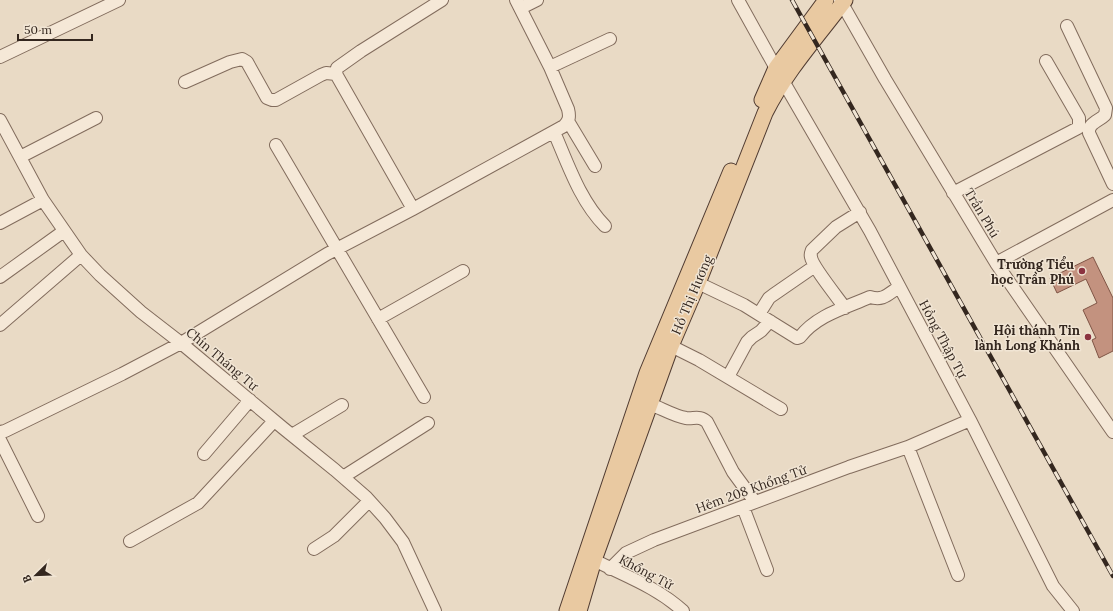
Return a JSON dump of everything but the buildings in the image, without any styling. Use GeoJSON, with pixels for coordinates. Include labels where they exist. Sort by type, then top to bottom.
{"type":"FeatureCollection","features":[{"type":"Feature","properties":{"kind":"main road","name":"Hồ Thị Hương"},"geometry":{"type":"LineString","coordinates":[[567,611],[646,373],[742,145],[776,68],[826,0]]}},
{"type":"Feature","properties":{"kind":"main road","name":"Hồ Thị Hương"},"geometry":{"type":"LineString","coordinates":[[579,611],[594,560],[671,346],[698,283],[765,113],[783,81],[842,1]]}},
{"type":"Feature","properties":{"kind":"street"},"geometry":{"type":"LineString","coordinates":[[0,57],[119,0]]}},
{"type":"Feature","properties":{"kind":"street"},"geometry":{"type":"LineString","coordinates":[[413,209],[336,74],[337,68],[361,51],[442,0]]}},
{"type":"Feature","properties":{"kind":"street"},"geometry":{"type":"LineString","coordinates":[[0,432],[5,431],[116,378],[181,343],[338,249],[564,126],[570,116],[568,109],[550,67],[519,4],[537,0]]}},
{"type":"Feature","properties":{"kind":"street","name":"Hồng Thập Tự"},"geometry":{"type":"LineString","coordinates":[[738,0],[783,81],[860,212],[970,420],[1053,586],[1073,611]]}},
{"type":"Feature","properties":{"kind":"street","name":"Trần Phú"},"geometry":{"type":"LineString","coordinates":[[842,1],[885,79],[996,264],[1113,432]]}},
{"type":"Feature","properties":{"kind":"street"},"geometry":{"type":"LineString","coordinates":[[1067,26],[1106,108],[1105,115],[1090,126],[1088,130],[1113,184]]}},
{"type":"Feature","properties":{"kind":"street"},"geometry":{"type":"LineString","coordinates":[[550,67],[610,39]]}},
{"type":"Feature","properties":{"kind":"street"},"geometry":{"type":"LineString","coordinates":[[185,82],[230,62],[242,59],[247,62],[267,98],[276,100],[321,75],[326,73],[336,74]]}},
{"type":"Feature","properties":{"kind":"street"},"geometry":{"type":"LineString","coordinates":[[953,193],[1078,128],[1080,124],[1079,118],[1046,61]]}},
{"type":"Feature","properties":{"kind":"street"},"geometry":{"type":"LineString","coordinates":[[20,157],[96,118]]}},
{"type":"Feature","properties":{"kind":"street","name":"Chín Tháng Tư"},"geometry":{"type":"LineString","coordinates":[[0,120],[43,200],[81,255],[120,293],[274,421],[343,476],[369,501],[385,518],[403,542],[435,611]]}},
{"type":"Feature","properties":{"kind":"street"},"geometry":{"type":"LineString","coordinates":[[568,121],[595,166]]}},
{"type":"Feature","properties":{"kind":"street"},"geometry":{"type":"LineString","coordinates":[[554,132],[583,196],[596,217],[605,226]]}},
{"type":"Feature","properties":{"kind":"street"},"geometry":{"type":"LineString","coordinates":[[276,145],[424,397]]}},
{"type":"Feature","properties":{"kind":"street"},"geometry":{"type":"LineString","coordinates":[[0,223],[43,200]]}},
{"type":"Feature","properties":{"kind":"street"},"geometry":{"type":"LineString","coordinates":[[996,264],[1113,200]]}},
{"type":"Feature","properties":{"kind":"street"},"geometry":{"type":"LineString","coordinates":[[845,308],[815,266],[811,257],[812,250],[836,227],[860,212]]}},
{"type":"Feature","properties":{"kind":"street"},"geometry":{"type":"LineString","coordinates":[[0,277],[64,231]]}},
{"type":"Feature","properties":{"kind":"street"},"geometry":{"type":"LineString","coordinates":[[0,325],[81,255]]}},
{"type":"Feature","properties":{"kind":"street"},"geometry":{"type":"LineString","coordinates":[[759,314],[768,298],[815,266]]}},
{"type":"Feature","properties":{"kind":"street"},"geometry":{"type":"LineString","coordinates":[[378,319],[463,271]]}},
{"type":"Feature","properties":{"kind":"street"},"geometry":{"type":"LineString","coordinates":[[698,283],[738,302],[797,338],[818,320],[870,297],[878,299],[882,298],[899,287]]}},
{"type":"Feature","properties":{"kind":"street"},"geometry":{"type":"LineString","coordinates":[[728,377],[747,342],[761,331],[770,321]]}},
{"type":"Feature","properties":{"kind":"street"},"geometry":{"type":"LineString","coordinates":[[671,346],[699,360],[781,409]]}},
{"type":"Feature","properties":{"kind":"street"},"geometry":{"type":"LineString","coordinates":[[204,454],[250,400]]}},
{"type":"Feature","properties":{"kind":"street"},"geometry":{"type":"LineString","coordinates":[[650,404],[684,418],[700,417],[707,422],[733,472],[754,502]]}},
{"type":"Feature","properties":{"kind":"street"},"geometry":{"type":"LineString","coordinates":[[292,435],[342,405]]}},
{"type":"Feature","properties":{"kind":"street","name":"Hẻm 208 Khổng Tử"},"geometry":{"type":"LineString","coordinates":[[610,569],[626,553],[640,546],[754,502],[896,450],[908,447],[970,420]]}},
{"type":"Feature","properties":{"kind":"street"},"geometry":{"type":"LineString","coordinates":[[130,541],[198,503],[274,421]]}},
{"type":"Feature","properties":{"kind":"street"},"geometry":{"type":"LineString","coordinates":[[343,476],[428,423]]}},
{"type":"Feature","properties":{"kind":"street"},"geometry":{"type":"LineString","coordinates":[[0,440],[38,516]]}},
{"type":"Feature","properties":{"kind":"street"},"geometry":{"type":"LineString","coordinates":[[908,447],[958,574]]}},
{"type":"Feature","properties":{"kind":"street"},"geometry":{"type":"LineString","coordinates":[[314,549],[334,536],[369,501]]}},
{"type":"Feature","properties":{"kind":"street"},"geometry":{"type":"LineString","coordinates":[[743,507],[767,570]]}},
{"type":"Feature","properties":{"kind":"street","name":"Khổng Tử"},"geometry":{"type":"LineString","coordinates":[[594,560],[610,569],[649,586],[683,611]]}},
{"type":"Feature","properties":{"kind":"railway"},"geometry":{"type":"LineString","coordinates":[[792,0],[1113,576]]}},
{"type":"Feature","properties":{"kind":"place","name":"Trường Tiểu học Trần Phú"},"geometry":{"type":"Point","coordinates":[1082,271]}},
{"type":"Feature","properties":{"kind":"place","name":"Hội thánh Tin lành Long Khánh"},"geometry":{"type":"Point","coordinates":[1088,337]}}]}
